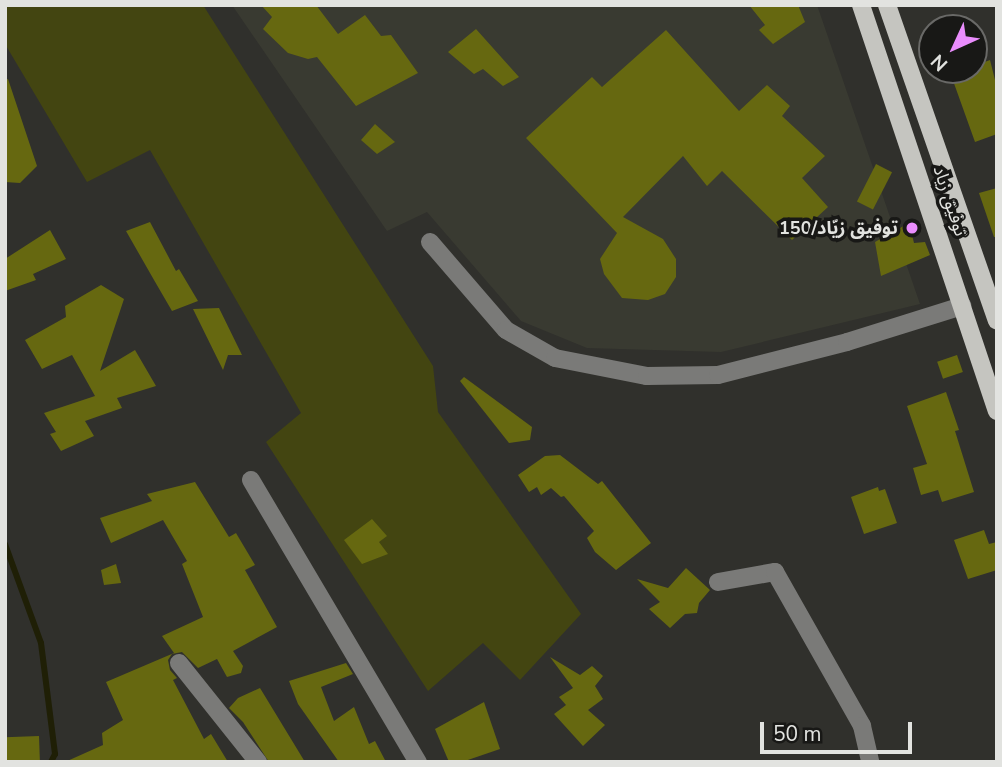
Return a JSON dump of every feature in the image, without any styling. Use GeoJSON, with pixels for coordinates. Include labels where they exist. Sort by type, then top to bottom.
{"type":"FeatureCollection","features":[{"type":"Feature","properties":{"kind":"main road","name":"توفيق زياد"},"geometry":{"type":"LineString","coordinates":[[861,5],[997,411]]}},
{"type":"Feature","properties":{"kind":"main road","name":"توفيق زياد"},"geometry":{"type":"LineString","coordinates":[[887,5],[997,320]]}},
{"type":"Feature","properties":{"kind":"street"},"geometry":{"type":"LineString","coordinates":[[430,242],[506,330],[555,358],[647,376],[718,375],[847,342],[962,306]]}},
{"type":"Feature","properties":{"kind":"street"},"geometry":{"type":"LineString","coordinates":[[251,480],[418,762]]}},
{"type":"Feature","properties":{"kind":"street"},"geometry":{"type":"LineString","coordinates":[[718,582],[775,572],[862,726],[870,762]]}},
{"type":"Feature","properties":{"kind":"street"},"geometry":{"type":"LineString","coordinates":[[179,663],[258,762]]}},
{"type":"Feature","properties":{"kind":"shaded area"},"geometry":{"type":"Polygon","coordinates":[[[5,5],[203,5],[433,366],[438,412],[581,614],[520,680],[483,643],[428,691],[266,442],[301,413],[150,150],[87,182],[5,44],[5,5]]]}},
{"type":"Feature","properties":{"kind":"shaded area"},"geometry":{"type":"Polygon","coordinates":[[[232,5],[817,5],[920,304],[721,352],[587,348],[521,321],[427,212],[387,231],[232,5]]]}},
{"type":"Feature","properties":{"kind":"building"},"geometry":{"type":"Polygon","coordinates":[[[261,5],[316,5],[338,34],[365,15],[381,36],[391,35],[418,73],[356,106],[317,57],[308,59],[288,53],[263,29],[272,17],[261,5]]]}},
{"type":"Feature","properties":{"kind":"building"},"geometry":{"type":"Polygon","coordinates":[[[749,5],[798,5],[805,22],[773,44],[759,30],[765,25],[749,5]]]}},
{"type":"Feature","properties":{"kind":"building"},"geometry":{"type":"Polygon","coordinates":[[[476,29],[519,77],[503,86],[483,69],[474,74],[448,52],[476,29]]]}},
{"type":"Feature","properties":{"kind":"building"},"geometry":{"type":"Polygon","coordinates":[[[666,30],[739,111],[767,85],[790,106],[782,116],[825,156],[802,178],[828,207],[792,240],[722,171],[707,186],[683,156],[623,217],[663,239],[676,259],[676,277],[665,294],[648,300],[622,298],[604,274],[600,259],[617,233],[526,138],[592,77],[602,87],[666,30]]]}},
{"type":"Feature","properties":{"kind":"building"},"geometry":{"type":"Polygon","coordinates":[[[990,60],[997,88],[997,134],[975,142],[954,84],[988,84],[990,60]]]}},
{"type":"Feature","properties":{"kind":"building"},"geometry":{"type":"Polygon","coordinates":[[[8,79],[37,166],[20,183],[5,182],[5,80],[8,79]]]}},
{"type":"Feature","properties":{"kind":"building"},"geometry":{"type":"Polygon","coordinates":[[[375,124],[395,142],[377,154],[361,140],[375,124]]]}},
{"type":"Feature","properties":{"kind":"building"},"geometry":{"type":"Polygon","coordinates":[[[876,164],[892,172],[873,210],[857,201],[876,164]]]}},
{"type":"Feature","properties":{"kind":"building"},"geometry":{"type":"Polygon","coordinates":[[[997,188],[997,237],[994,237],[979,193],[997,188]]]}},
{"type":"Feature","properties":{"kind":"building"},"geometry":{"type":"Polygon","coordinates":[[[150,222],[176,271],[179,269],[198,301],[172,311],[126,231],[150,222]]]}},
{"type":"Feature","properties":{"kind":"building"},"geometry":{"type":"Polygon","coordinates":[[[909,223],[914,243],[925,242],[930,255],[881,276],[875,242],[909,223]]]}},
{"type":"Feature","properties":{"kind":"building"},"geometry":{"type":"Polygon","coordinates":[[[50,230],[66,259],[33,274],[36,280],[5,291],[5,259],[50,230]]]}},
{"type":"Feature","properties":{"kind":"building"},"geometry":{"type":"Polygon","coordinates":[[[101,285],[124,299],[100,371],[135,350],[156,386],[117,398],[122,408],[85,421],[94,436],[61,451],[50,434],[56,432],[44,413],[95,396],[72,355],[42,369],[25,340],[66,317],[65,306],[101,285]]]}},
{"type":"Feature","properties":{"kind":"building"},"geometry":{"type":"Polygon","coordinates":[[[219,308],[242,355],[228,355],[223,370],[193,309],[219,308]]]}},
{"type":"Feature","properties":{"kind":"building"},"geometry":{"type":"Polygon","coordinates":[[[957,355],[963,372],[943,379],[937,362],[957,355]]]}},
{"type":"Feature","properties":{"kind":"building"},"geometry":{"type":"Polygon","coordinates":[[[464,377],[532,427],[530,440],[509,443],[460,381],[464,377]]]}},
{"type":"Feature","properties":{"kind":"building"},"geometry":{"type":"Polygon","coordinates":[[[946,392],[959,430],[955,431],[974,492],[942,502],[938,490],[921,495],[913,468],[927,464],[907,406],[946,392]]]}},
{"type":"Feature","properties":{"kind":"building"},"geometry":{"type":"Polygon","coordinates":[[[560,455],[598,484],[602,481],[651,543],[616,570],[595,552],[587,538],[594,531],[564,496],[561,497],[551,488],[541,495],[537,487],[529,492],[518,475],[545,456],[560,455]]]}},
{"type":"Feature","properties":{"kind":"building"},"geometry":{"type":"Polygon","coordinates":[[[195,482],[229,537],[236,533],[255,565],[245,570],[277,627],[233,651],[243,666],[241,673],[227,677],[217,659],[198,668],[182,652],[172,654],[168,660],[170,670],[177,678],[173,680],[204,739],[211,734],[228,762],[65,762],[103,745],[102,733],[123,720],[106,682],[174,653],[162,636],[203,617],[182,564],[187,561],[163,520],[111,543],[100,518],[152,501],[147,494],[195,482]]]}},
{"type":"Feature","properties":{"kind":"building"},"geometry":{"type":"Polygon","coordinates":[[[878,487],[879,491],[885,489],[897,523],[864,534],[851,497],[878,487]]]}},
{"type":"Feature","properties":{"kind":"building"},"geometry":{"type":"Polygon","coordinates":[[[372,519],[387,536],[379,542],[388,554],[362,564],[344,540],[372,519]]]}},
{"type":"Feature","properties":{"kind":"building"},"geometry":{"type":"Polygon","coordinates":[[[984,530],[989,544],[997,542],[997,570],[968,579],[954,540],[984,530]]]}},
{"type":"Feature","properties":{"kind":"building"},"geometry":{"type":"Polygon","coordinates":[[[116,564],[121,583],[104,585],[101,570],[116,564]]]}},
{"type":"Feature","properties":{"kind":"building"},"geometry":{"type":"Polygon","coordinates":[[[686,568],[710,590],[699,603],[697,613],[685,614],[670,628],[649,609],[660,602],[637,579],[668,588],[686,568]]]}},
{"type":"Feature","properties":{"kind":"building"},"geometry":{"type":"Polygon","coordinates":[[[550,657],[580,675],[592,666],[603,676],[595,686],[603,699],[588,710],[605,725],[583,746],[554,714],[566,705],[559,697],[573,688],[550,657]]]}},
{"type":"Feature","properties":{"kind":"building"},"geometry":{"type":"Polygon","coordinates":[[[346,663],[353,674],[321,687],[334,721],[354,707],[369,744],[375,741],[386,762],[339,762],[298,704],[289,681],[346,663]]]}},
{"type":"Feature","properties":{"kind":"building"},"geometry":{"type":"Polygon","coordinates":[[[260,688],[305,762],[269,762],[243,722],[229,708],[238,698],[260,688]]]}},
{"type":"Feature","properties":{"kind":"building"},"geometry":{"type":"Polygon","coordinates":[[[484,702],[500,749],[462,762],[449,762],[435,729],[484,702]]]}},
{"type":"Feature","properties":{"kind":"building"},"geometry":{"type":"Polygon","coordinates":[[[39,736],[40,762],[6,762],[5,737],[39,736]]]}},
{"type":"Feature","properties":{"kind":"waterway"},"geometry":{"type":"LineString","coordinates":[[5,544],[41,643],[55,754],[51,762]]}},
{"type":"Feature","properties":{"kind":"place","name":"توفيق زيّاد/150"},"geometry":{"type":"Point","coordinates":[912,228]}}]}
